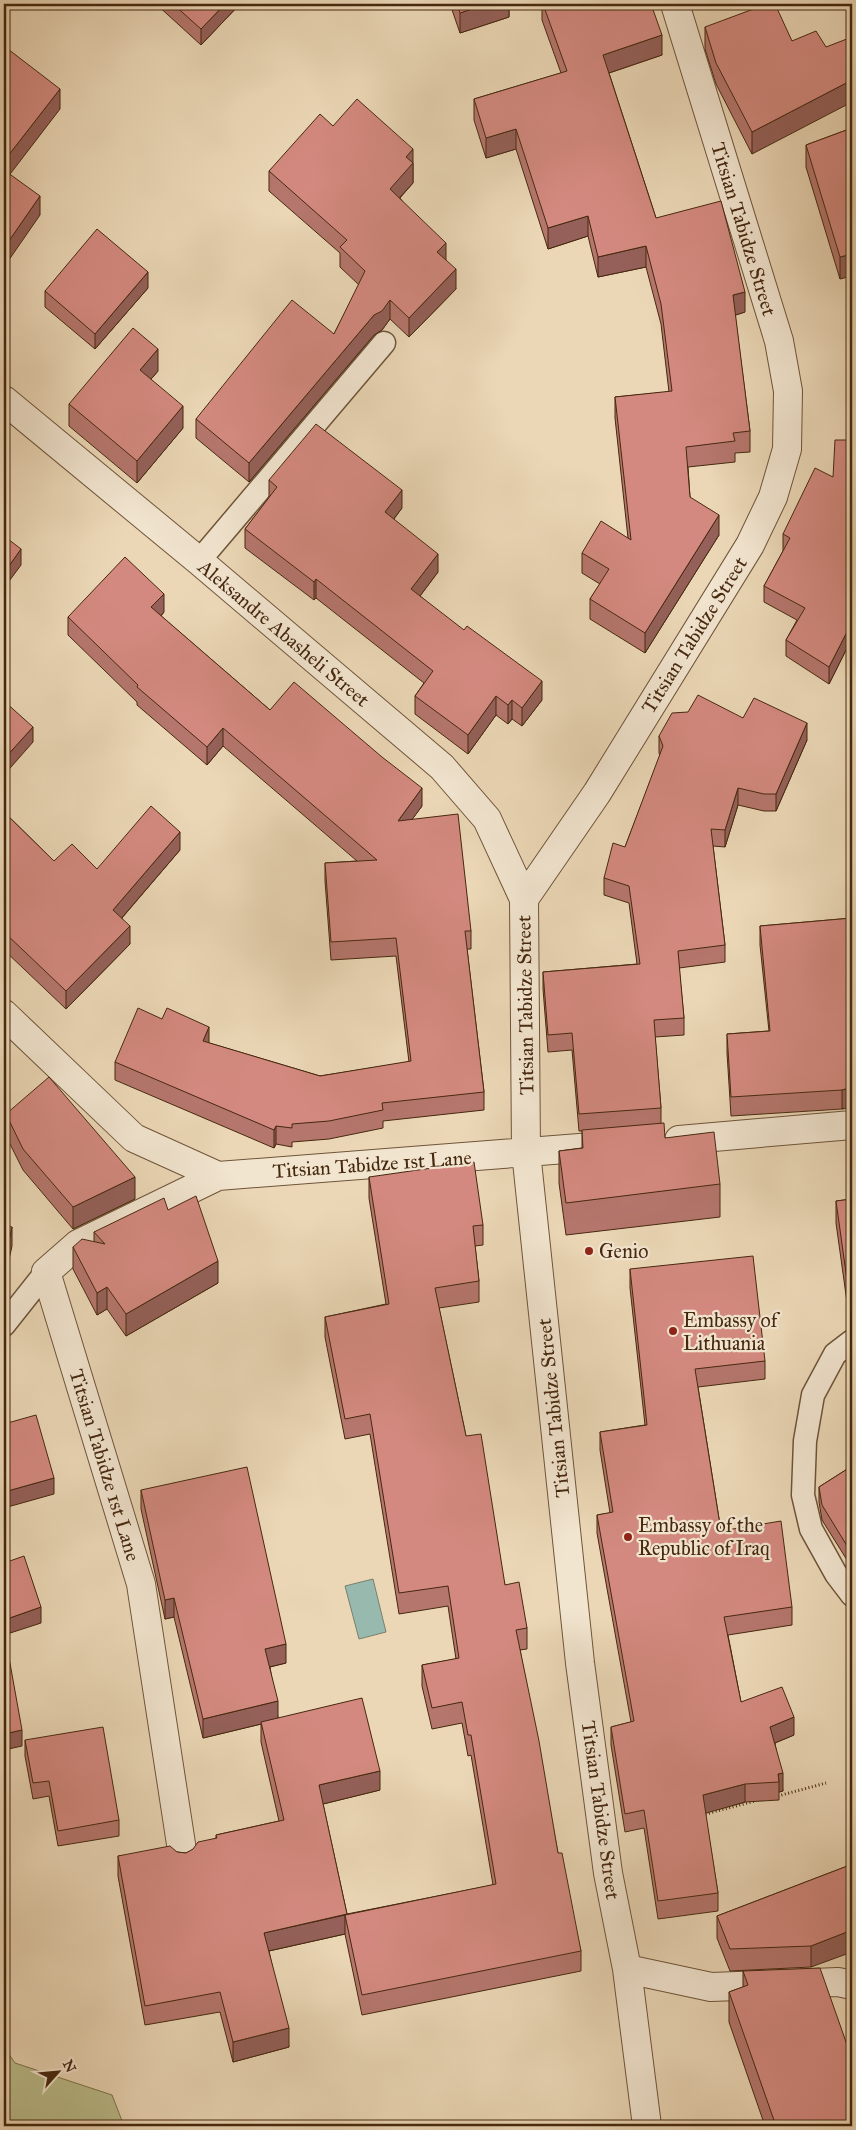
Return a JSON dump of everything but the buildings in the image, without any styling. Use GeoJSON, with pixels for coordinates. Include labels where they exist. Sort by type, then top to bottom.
{"type":"FeatureCollection","features":[{"type":"Feature","properties":{"kind":"street","name":"Titsian Tabidze Street"},"geometry":{"type":"LineString","coordinates":[[646,2126],[626,1969],[608,1873],[580,1663],[526,1152],[524,899],[597,793],[750,545],[774,497],[787,449],[788,391],[779,342],[675,4]]}},
{"type":"Feature","properties":{"kind":"street","name":"Aleksandre Abasheli Street"},"geometry":{"type":"LineString","coordinates":[[4,400],[199,561],[442,767],[487,819],[524,899]]}},
{"type":"Feature","properties":{"kind":"street","name":"Titsian Tabidze 1st Lane"},"geometry":{"type":"LineString","coordinates":[[4,1014],[134,1138],[218,1176]]}},
{"type":"Feature","properties":{"kind":"street","name":"Titsian Tabidze 1st Lane"},"geometry":{"type":"LineString","coordinates":[[182,1857],[141,1584],[46,1272],[78,1244],[218,1176],[852,1125]]}},
{"type":"Feature","properties":{"kind":"street"},"geometry":{"type":"LineString","coordinates":[[626,1969],[711,1987],[838,1982],[852,1985]]}},
{"type":"Feature","properties":{"kind":"lane"},"geometry":{"type":"LineString","coordinates":[[199,561],[384,343]]}},
{"type":"Feature","properties":{"kind":"lane"},"geometry":{"type":"LineString","coordinates":[[4,1325],[46,1272]]}},
{"type":"Feature","properties":{"kind":"lane"},"geometry":{"type":"LineString","coordinates":[[852,1341],[835,1354],[813,1395],[805,1441],[803,1495],[811,1529],[836,1574],[852,1595]]}},
{"type":"Feature","properties":{"kind":"path"},"geometry":{"type":"LineString","coordinates":[[778,1796],[826,1783]]}},
{"type":"Feature","properties":{"kind":"path"},"geometry":{"type":"LineString","coordinates":[[698,1817],[755,1801]]}},
{"type":"Feature","properties":{"kind":"green space"},"geometry":{"type":"Polygon","coordinates":[[[4,2047],[15,2063],[112,2095],[124,2126],[4,2126],[4,2047]]]}},
{"type":"Feature","properties":{"kind":"water"},"geometry":{"type":"Polygon","coordinates":[[[373,1579],[386,1632],[359,1639],[345,1586],[373,1579]]]}},
{"type":"Feature","properties":{"kind":"place","name":"Genio"},"geometry":{"type":"Point","coordinates":[589,1251]}},
{"type":"Feature","properties":{"kind":"place","name":"Embassy of Lithuania"},"geometry":{"type":"Point","coordinates":[673,1331]}},
{"type":"Feature","properties":{"kind":"place","name":"Embassy of the Republic of Iraq"},"geometry":{"type":"Point","coordinates":[628,1537]}}]}
